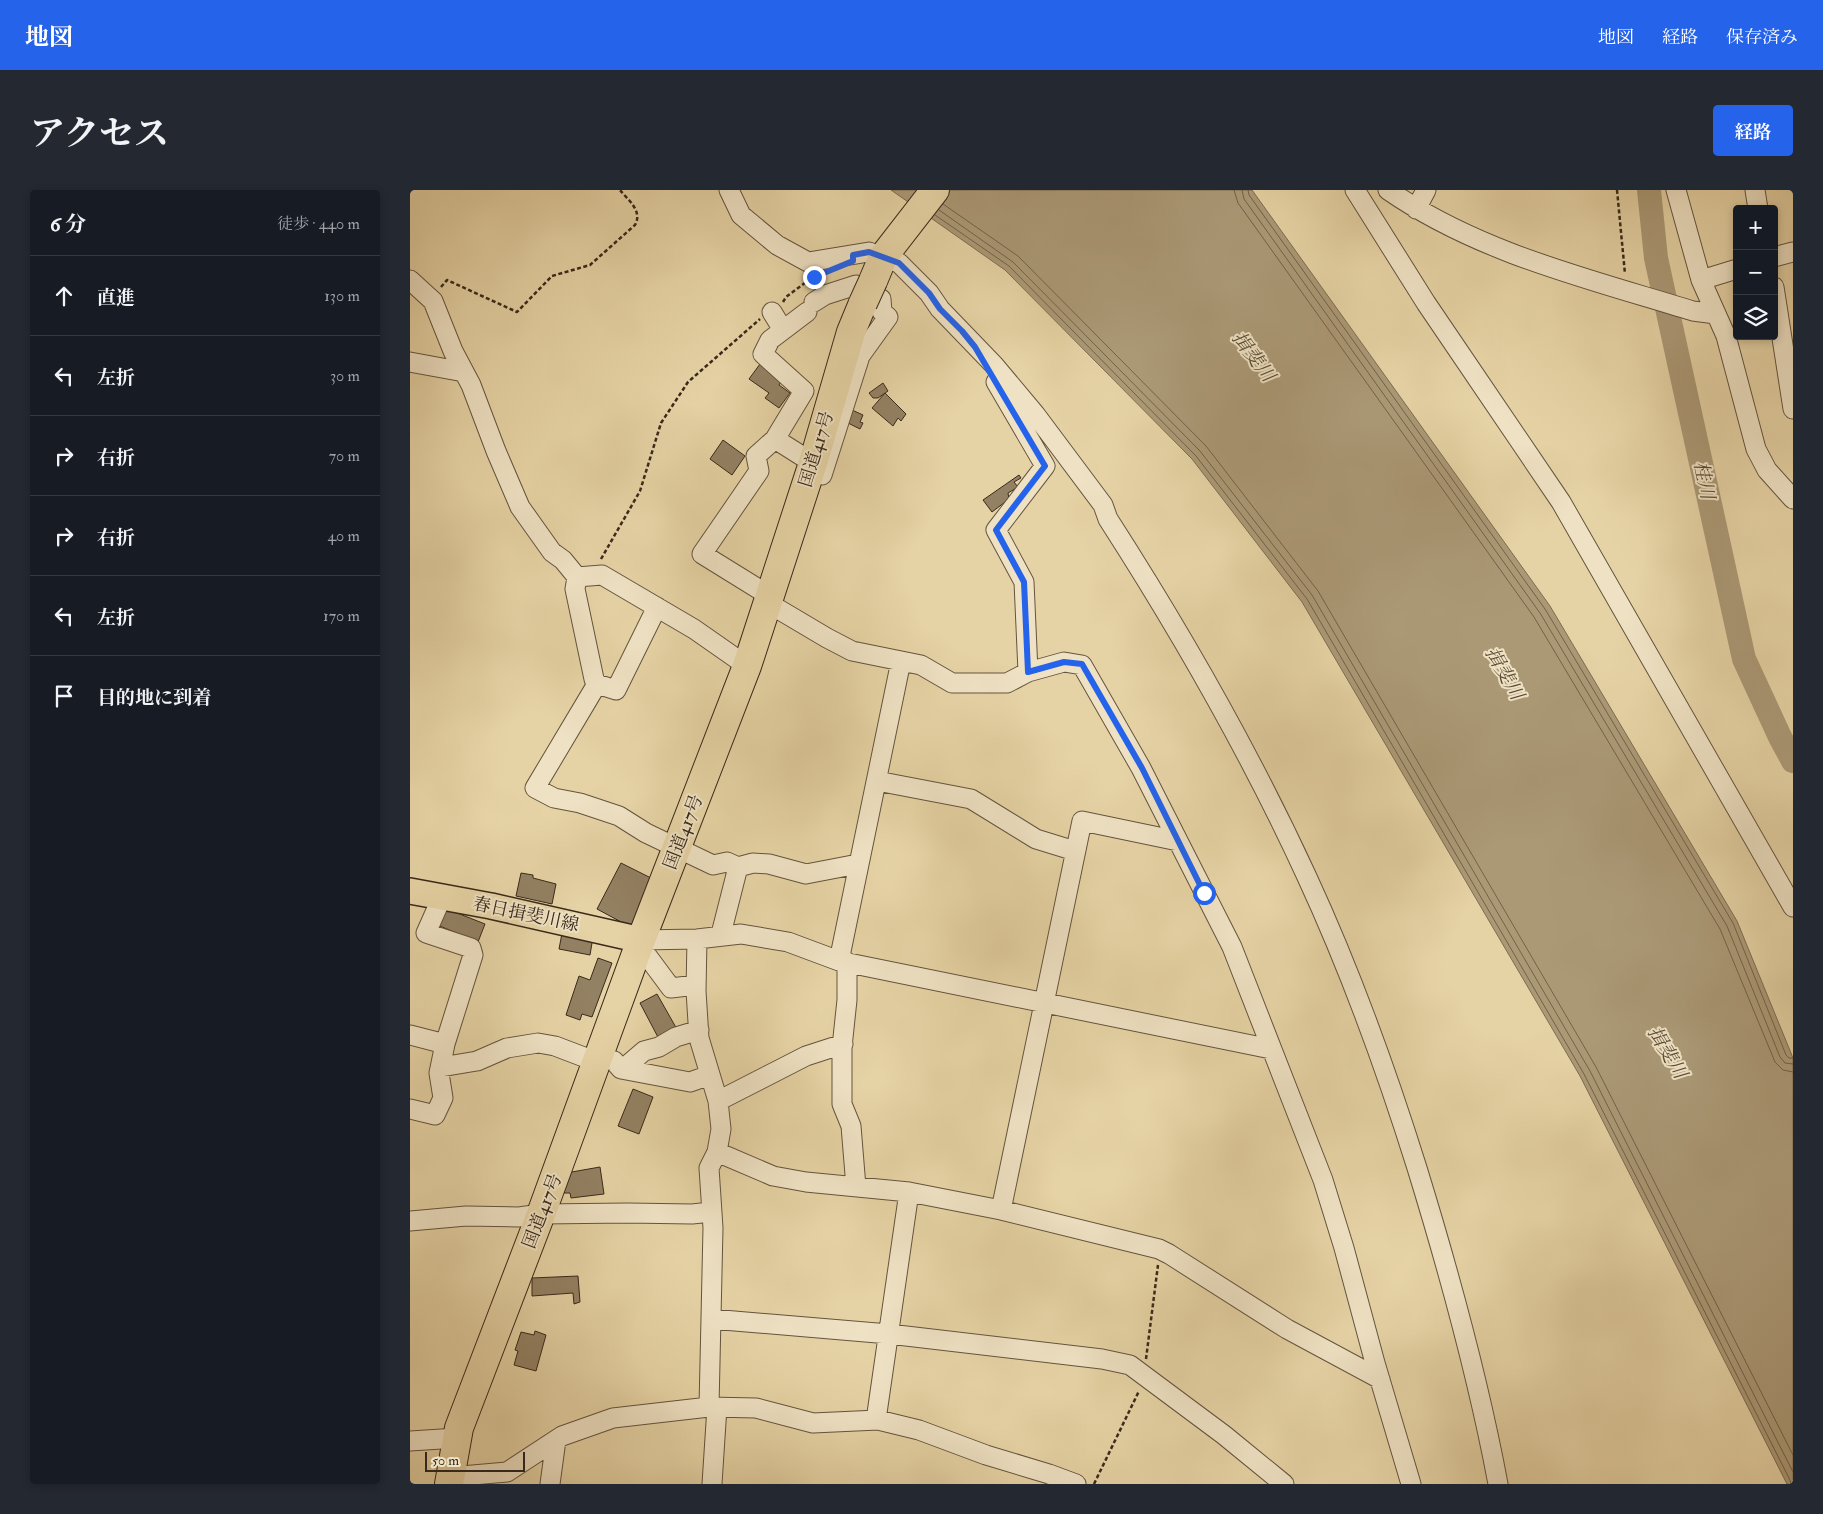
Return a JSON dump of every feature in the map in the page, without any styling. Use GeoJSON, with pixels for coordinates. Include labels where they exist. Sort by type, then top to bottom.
{"type":"FeatureCollection","features":[{"type":"Feature","properties":{"kind":"highway","name":"国道417号"},"geometry":{"type":"LineString","coordinates":[[449,1480],[459,1428],[541,1214],[639,946],[748,666],[813,462],[851,332],[873,280],[901,234],[935,190]]}},
{"type":"Feature","properties":{"kind":"main road","name":"春日揖斐川線"},"geometry":{"type":"LineString","coordinates":[[410,891],[491,906],[639,946]]}},
{"type":"Feature","properties":{"kind":"street"},"geometry":{"type":"LineString","coordinates":[[729,190],[741,216],[777,245],[808,262],[869,252],[873,280],[899,263],[929,293],[940,309],[975,347],[994,365],[1035,414],[1103,505],[1108,518],[1196,662],[1271,802],[1308,878],[1366,1018],[1393,1093],[1443,1252],[1467,1341],[1498,1484]]}},
{"type":"Feature","properties":{"kind":"street"},"geometry":{"type":"LineString","coordinates":[[1355,190],[1426,303],[1561,502],[1793,907]]}},
{"type":"Feature","properties":{"kind":"street"},"geometry":{"type":"LineString","coordinates":[[1388,190],[1416,209],[1506,252],[1693,311],[1716,314]]}},
{"type":"Feature","properties":{"kind":"street"},"geometry":{"type":"LineString","coordinates":[[1416,209],[1426,190]]}},
{"type":"Feature","properties":{"kind":"street"},"geometry":{"type":"LineString","coordinates":[[1676,190],[1702,280],[1726,336],[1756,449],[1767,470],[1793,499]]}},
{"type":"Feature","properties":{"kind":"street"},"geometry":{"type":"LineString","coordinates":[[1755,190],[1757,205]]}},
{"type":"Feature","properties":{"kind":"street"},"geometry":{"type":"LineString","coordinates":[[1778,256],[1793,252]]}},
{"type":"Feature","properties":{"kind":"street"},"geometry":{"type":"LineString","coordinates":[[1702,280],[1733,270]]}},
{"type":"Feature","properties":{"kind":"street"},"geometry":{"type":"LineString","coordinates":[[410,280],[433,301],[453,351],[471,385],[520,507],[552,552],[586,577]]}},
{"type":"Feature","properties":{"kind":"street"},"geometry":{"type":"LineString","coordinates":[[804,489],[818,482],[839,427],[860,356],[888,317],[882,312],[881,300],[856,284],[824,295],[770,340],[763,354],[804,391],[775,439],[756,456],[759,471],[702,554],[827,638],[852,651],[922,665],[952,683],[1007,683],[1028,672],[1064,662],[1082,664],[1142,768],[1232,947],[1323,1180],[1411,1484]]}},
{"type":"Feature","properties":{"kind":"street"},"geometry":{"type":"LineString","coordinates":[[1775,295],[1793,409]]}},
{"type":"Feature","properties":{"kind":"street"},"geometry":{"type":"LineString","coordinates":[[772,312],[783,330]]}},
{"type":"Feature","properties":{"kind":"street"},"geometry":{"type":"LineString","coordinates":[[975,347],[1045,466],[996,530],[1024,582],[1028,672]]}},
{"type":"Feature","properties":{"kind":"street"},"geometry":{"type":"LineString","coordinates":[[410,362],[464,372]]}},
{"type":"Feature","properties":{"kind":"street"},"geometry":{"type":"LineString","coordinates":[[775,439],[813,462]]}},
{"type":"Feature","properties":{"kind":"street"},"geometry":{"type":"LineString","coordinates":[[657,608],[616,690],[597,684],[594,679],[575,589],[586,577],[602,575],[694,629],[748,666]]}},
{"type":"Feature","properties":{"kind":"street"},"geometry":{"type":"LineString","coordinates":[[856,1187],[851,1126],[842,1104],[843,1044],[847,1000],[843,961],[858,864],[901,661]]}},
{"type":"Feature","properties":{"kind":"street"},"geometry":{"type":"LineString","coordinates":[[597,684],[536,788],[554,798],[580,803],[619,816],[646,833],[713,865],[727,862],[738,867],[753,863],[769,864],[806,874],[858,864]]}},
{"type":"Feature","properties":{"kind":"street"},"geometry":{"type":"LineString","coordinates":[[877,781],[971,799],[1036,839],[1075,851]]}},
{"type":"Feature","properties":{"kind":"street"},"geometry":{"type":"LineString","coordinates":[[1001,1210],[1082,821],[1178,841]]}},
{"type":"Feature","properties":{"kind":"street"},"geometry":{"type":"LineString","coordinates":[[722,936],[738,867]]}},
{"type":"Feature","properties":{"kind":"street"},"geometry":{"type":"LineString","coordinates":[[410,1109],[435,1114],[442,1098],[440,1066],[473,955],[471,948],[426,933],[442,897]]}},
{"type":"Feature","properties":{"kind":"street"},"geometry":{"type":"LineString","coordinates":[[639,946],[741,934],[788,942],[843,961],[1271,1049]]}},
{"type":"Feature","properties":{"kind":"street"},"geometry":{"type":"LineString","coordinates":[[697,939],[696,985],[699,1030],[718,1101],[722,1130],[717,1152],[709,1168],[713,1228],[711,1319],[712,1484]]}},
{"type":"Feature","properties":{"kind":"street"},"geometry":{"type":"LineString","coordinates":[[639,946],[671,988],[696,985]]}},
{"type":"Feature","properties":{"kind":"street"},"geometry":{"type":"LineString","coordinates":[[623,1069],[644,1051],[659,1047],[676,1037],[699,1030]]}},
{"type":"Feature","properties":{"kind":"street"},"geometry":{"type":"LineString","coordinates":[[410,1035],[446,1044]]}},
{"type":"Feature","properties":{"kind":"street"},"geometry":{"type":"LineString","coordinates":[[440,1066],[477,1061],[508,1048],[538,1043],[555,1046],[598,1060],[614,1061],[623,1069],[690,1082],[710,1075]]}},
{"type":"Feature","properties":{"kind":"street"},"geometry":{"type":"LineString","coordinates":[[718,1101],[806,1056],[843,1044]]}},
{"type":"Feature","properties":{"kind":"street"},"geometry":{"type":"LineString","coordinates":[[717,1152],[773,1176],[806,1182],[909,1192],[1001,1210],[1159,1249],[1287,1329],[1380,1379]]}},
{"type":"Feature","properties":{"kind":"street"},"geometry":{"type":"LineString","coordinates":[[876,1420],[909,1192]]}},
{"type":"Feature","properties":{"kind":"street"},"geometry":{"type":"LineString","coordinates":[[410,1221],[466,1216],[518,1217],[541,1214],[692,1214],[711,1212]]}},
{"type":"Feature","properties":{"kind":"street"},"geometry":{"type":"LineString","coordinates":[[711,1319],[888,1334],[1130,1365],[1224,1435],[1284,1484]]}},
{"type":"Feature","properties":{"kind":"street"},"geometry":{"type":"LineString","coordinates":[[449,1480],[507,1472],[562,1436],[613,1418],[713,1407],[756,1408],[813,1423],[876,1420],[919,1430],[986,1455],[1076,1484]]}},
{"type":"Feature","properties":{"kind":"street"},"geometry":{"type":"LineString","coordinates":[[410,1441],[457,1438]]}},
{"type":"Feature","properties":{"kind":"street"},"geometry":{"type":"LineString","coordinates":[[550,1484],[556,1440]]}},
{"type":"Feature","properties":{"kind":"path"},"geometry":{"type":"LineString","coordinates":[[433,301],[448,280],[517,312],[552,276],[590,265],[635,225],[638,219],[638,212],[620,190]]}},
{"type":"Feature","properties":{"kind":"path"},"geometry":{"type":"LineString","coordinates":[[1617,190],[1633,293]]}},
{"type":"Feature","properties":{"kind":"path"},"geometry":{"type":"LineString","coordinates":[[586,577],[597,566],[640,491],[661,423],[688,382],[764,315],[777,309],[786,297],[814,277]]}},
{"type":"Feature","properties":{"kind":"path"},"geometry":{"type":"LineString","coordinates":[[1094,1484],[1140,1388],[1159,1249]]}},
{"type":"Feature","properties":{"kind":"water","name":"揖斐川"},"geometry":{"type":"Polygon","coordinates":[[[891,190],[1252,190],[1550,606],[1737,921],[1793,1058],[1793,1484],[1787,1484],[1580,1076],[1302,602],[1192,459],[1005,270],[891,190]]]}},
{"type":"Feature","properties":{"kind":"building"},"geometry":{"type":"Polygon","coordinates":[[[760,364],[782,380],[779,385],[790,393],[779,408],[765,398],[769,393],[749,379],[760,364]]]}},
{"type":"Feature","properties":{"kind":"building"},"geometry":{"type":"Polygon","coordinates":[[[883,383],[888,391],[878,398],[873,398],[869,393],[883,383]]]}},
{"type":"Feature","properties":{"kind":"building"},"geometry":{"type":"Polygon","coordinates":[[[885,393],[906,414],[901,421],[898,418],[893,426],[872,408],[885,393]]]}},
{"type":"Feature","properties":{"kind":"building"},"geometry":{"type":"Polygon","coordinates":[[[852,410],[863,415],[860,422],[863,423],[860,429],[846,422],[852,410]]]}},
{"type":"Feature","properties":{"kind":"building"},"geometry":{"type":"Polygon","coordinates":[[[723,440],[745,456],[732,475],[710,459],[723,440]]]}},
{"type":"Feature","properties":{"kind":"building"},"geometry":{"type":"Polygon","coordinates":[[[1019,475],[1021,478],[1014,482],[1018,487],[1008,493],[1009,499],[992,512],[983,500],[1019,475]]]}},
{"type":"Feature","properties":{"kind":"building"},"geometry":{"type":"Polygon","coordinates":[[[621,863],[661,883],[636,930],[597,909],[621,863]]]}},
{"type":"Feature","properties":{"kind":"building"},"geometry":{"type":"Polygon","coordinates":[[[521,873],[533,875],[533,878],[556,884],[552,904],[516,896],[521,873]]]}},
{"type":"Feature","properties":{"kind":"building"},"geometry":{"type":"Polygon","coordinates":[[[442,907],[485,924],[478,942],[435,924],[442,907]]]}},
{"type":"Feature","properties":{"kind":"building"},"geometry":{"type":"Polygon","coordinates":[[[563,928],[592,943],[590,955],[559,949],[563,928]]]}},
{"type":"Feature","properties":{"kind":"building"},"geometry":{"type":"Polygon","coordinates":[[[598,958],[612,963],[592,1017],[582,1014],[580,1020],[566,1015],[579,976],[590,980],[598,958]]]}},
{"type":"Feature","properties":{"kind":"building"},"geometry":{"type":"Polygon","coordinates":[[[657,994],[678,1031],[660,1041],[640,1003],[657,994]]]}},
{"type":"Feature","properties":{"kind":"building"},"geometry":{"type":"Polygon","coordinates":[[[633,1089],[653,1097],[639,1134],[618,1126],[633,1089]]]}},
{"type":"Feature","properties":{"kind":"building"},"geometry":{"type":"Polygon","coordinates":[[[600,1167],[604,1194],[571,1198],[570,1193],[564,1193],[562,1183],[566,1173],[600,1167]]]}},
{"type":"Feature","properties":{"kind":"building"},"geometry":{"type":"Polygon","coordinates":[[[578,1276],[580,1302],[574,1304],[573,1293],[532,1296],[532,1278],[578,1276]]]}},
{"type":"Feature","properties":{"kind":"building"},"geometry":{"type":"Polygon","coordinates":[[[535,1331],[546,1335],[536,1371],[514,1365],[518,1351],[515,1350],[521,1332],[534,1335],[535,1331]]]}},
{"type":"Feature","properties":{"kind":"waterway","name":"桂川"},"geometry":{"type":"LineString","coordinates":[[1649,190],[1656,258],[1744,659],[1793,761]]}},
{"type":"Feature","properties":{"kind":"route"},"geometry":{"type":"LineString","coordinates":[[814,277],[853,261],[853,255],[869,252],[899,263],[929,293],[940,309],[975,347],[1045,466],[996,530],[1024,582],[1028,672],[1064,662],[1082,664],[1142,768],[1204,893]]}}]}
